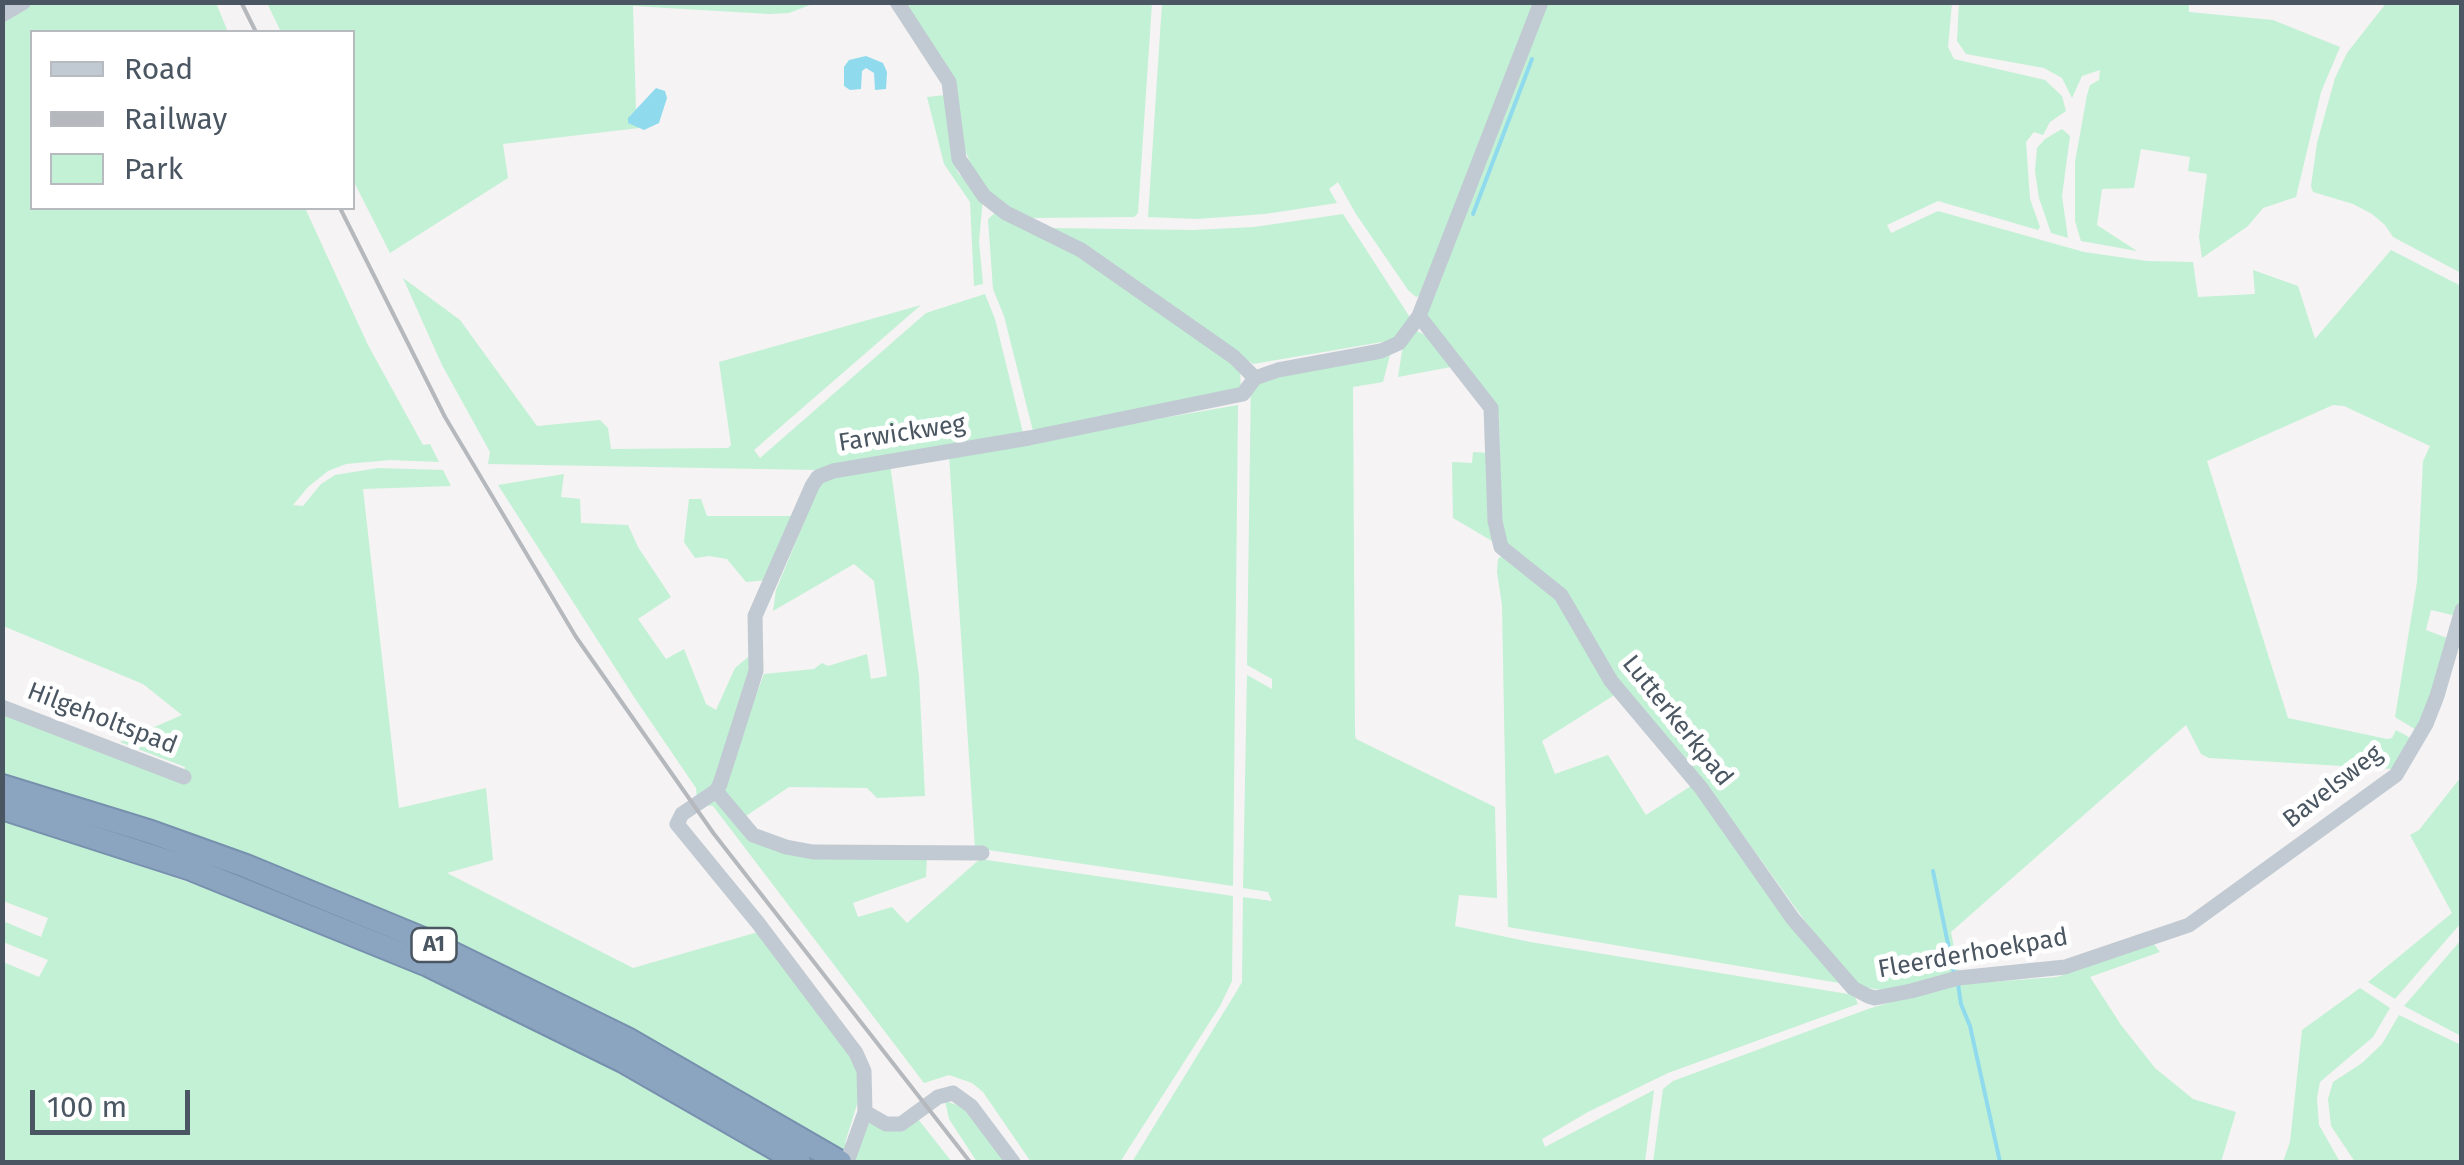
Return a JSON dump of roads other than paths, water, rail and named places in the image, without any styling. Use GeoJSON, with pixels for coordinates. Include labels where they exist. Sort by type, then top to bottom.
{"type":"FeatureCollection","features":[{"type":"Feature","properties":{"kind":"highway","name":"A1"},"geometry":{"type":"LineString","coordinates":[[2,786],[246,866],[423,940],[629,1040],[843,1162]]}},
{"type":"Feature","properties":{"kind":"highway","name":"A1"},"geometry":{"type":"LineString","coordinates":[[2,808],[191,869],[428,965],[623,1061],[799,1162]]}},
{"type":"Feature","properties":{"kind":"street"},"geometry":{"type":"LineString","coordinates":[[2,15],[24,2]]}},
{"type":"Feature","properties":{"kind":"street"},"geometry":{"type":"LineString","coordinates":[[897,2],[949,82],[959,159],[984,196],[1006,213],[1082,250],[1234,357],[1255,378]]}},
{"type":"Feature","properties":{"kind":"street","name":"Farwickweg"},"geometry":{"type":"LineString","coordinates":[[843,1162],[865,1112],[864,1072],[850,1044],[758,923],[678,828],[682,814],[716,790],[753,686],[757,654],[755,616],[818,477],[833,470],[1029,438],[1242,394],[1255,378],[1278,370],[1392,348],[1406,338],[1418,316],[1540,2]]}},
{"type":"Feature","properties":{"kind":"street","name":"Lutterkerkpad"},"geometry":{"type":"LineString","coordinates":[[1418,316],[1491,408],[1495,521],[1500,546],[1562,594],[1611,681],[1700,788],[1793,918],[1859,993]]}},
{"type":"Feature","properties":{"kind":"street","name":"Bavelsweg"},"geometry":{"type":"LineString","coordinates":[[2154,938],[2189,925],[2396,775],[2426,724],[2462,610]]}},
{"type":"Feature","properties":{"kind":"street","name":"Hilgeholtspad"},"geometry":{"type":"LineString","coordinates":[[2,708],[184,777]]}},
{"type":"Feature","properties":{"kind":"street"},"geometry":{"type":"LineString","coordinates":[[716,790],[753,835],[786,847],[813,852],[982,853]]}},
{"type":"Feature","properties":{"kind":"street","name":"Fleerderhoekpad"},"geometry":{"type":"LineString","coordinates":[[1859,993],[1876,998],[1958,978],[2065,967],[2154,938]]}},
{"type":"Feature","properties":{"kind":"street"},"geometry":{"type":"LineString","coordinates":[[865,1112],[886,1124],[901,1124],[938,1096],[953,1093],[971,1106],[1013,1162]]}},
{"type":"Feature","properties":{"kind":"water"},"geometry":{"type":"Polygon","coordinates":[[[866,56],[883,63],[886,89],[875,90],[874,73],[866,68],[862,71],[861,89],[844,86],[844,67],[849,60],[866,56]]]}},
{"type":"Feature","properties":{"kind":"water"},"geometry":{"type":"Polygon","coordinates":[[[656,88],[665,91],[667,98],[659,123],[644,130],[628,123],[628,118],[656,88]]]}},
{"type":"Feature","properties":{"kind":"waterway"},"geometry":{"type":"LineString","coordinates":[[1473,214],[1532,59]]}},
{"type":"Feature","properties":{"kind":"waterway"},"geometry":{"type":"LineString","coordinates":[[1933,871],[1954,973]]}},
{"type":"Feature","properties":{"kind":"waterway"},"geometry":{"type":"LineString","coordinates":[[1958,984],[2000,1162]]}},
{"type":"Feature","properties":{"kind":"railway"},"geometry":{"type":"LineString","coordinates":[[241,2],[255,30]]}},
{"type":"Feature","properties":{"kind":"railway"},"geometry":{"type":"LineString","coordinates":[[341,210],[445,417],[576,637],[714,834],[970,1162]]}}]}
